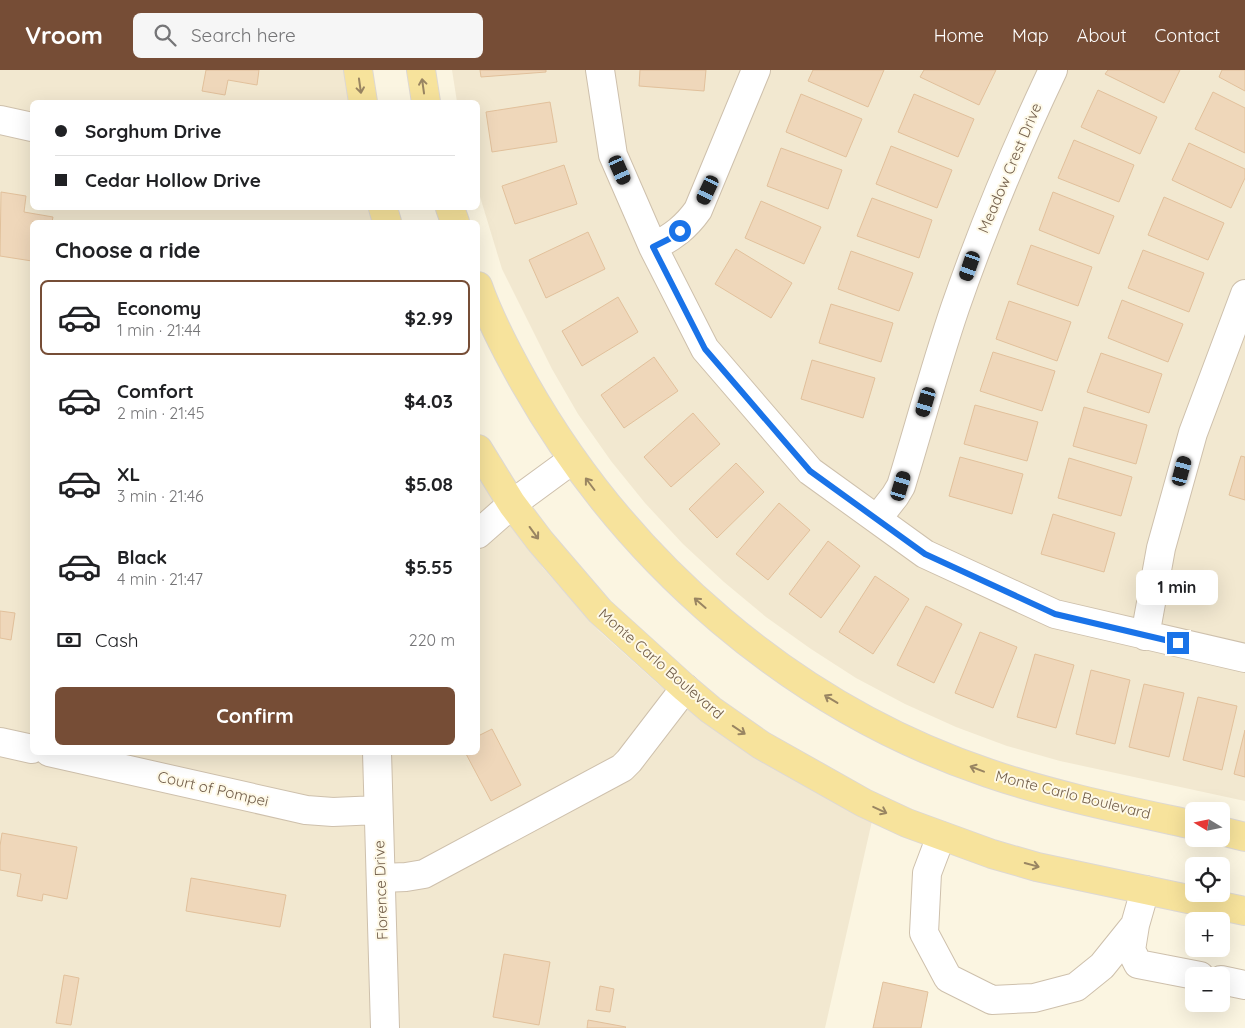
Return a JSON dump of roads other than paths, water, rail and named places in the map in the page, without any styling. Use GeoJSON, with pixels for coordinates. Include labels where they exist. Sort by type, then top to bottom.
{"type":"FeatureCollection","features":[{"type":"Feature","properties":{"kind":"main road"},"geometry":{"type":"LineString","coordinates":[[358,70],[363,100]]}},
{"type":"Feature","properties":{"kind":"main road"},"geometry":{"type":"LineString","coordinates":[[421,70],[426,100]]}},
{"type":"Feature","properties":{"kind":"main road","name":"Monte Carlo Boulevard"},"geometry":{"type":"LineString","coordinates":[[480,291],[499,334],[535,402],[572,460],[601,498],[626,528],[684,588],[715,616],[774,662],[848,710],[916,744],[987,773],[1057,794],[1185,823]]}},
{"type":"Feature","properties":{"kind":"main road","name":"Monte Carlo Boulevard"},"geometry":{"type":"LineString","coordinates":[[480,452],[512,504],[562,568],[600,611],[685,688],[733,726],[784,758],[864,803],[907,823],[992,854],[1037,867],[1245,911]]}},
{"type":"Feature","properties":{"kind":"main road"},"geometry":{"type":"LineString","coordinates":[[1230,833],[1245,837]]}},
{"type":"Feature","properties":{"kind":"street"},"geometry":{"type":"LineString","coordinates":[[600,70],[613,154],[653,247],[705,349],[810,471],[925,554],[1055,614],[1245,658]]}},
{"type":"Feature","properties":{"kind":"street"},"geometry":{"type":"LineString","coordinates":[[653,247],[680,231],[690,222],[698,210],[756,70]]}},
{"type":"Feature","properties":{"kind":"street","name":"Meadow Crest Drive"},"geometry":{"type":"LineString","coordinates":[[878,520],[901,486],[937,364],[975,251],[1014,155],[1053,70]]}},
{"type":"Feature","properties":{"kind":"street"},"geometry":{"type":"LineString","coordinates":[[0,120],[30,127]]}},
{"type":"Feature","properties":{"kind":"street"},"geometry":{"type":"LineString","coordinates":[[1145,636],[1162,548],[1193,433],[1245,294]]}},
{"type":"Feature","properties":{"kind":"street"},"geometry":{"type":"LineString","coordinates":[[480,532],[512,504],[572,460]]}},
{"type":"Feature","properties":{"kind":"street"},"geometry":{"type":"LineString","coordinates":[[381,878],[424,874],[622,768],[685,688]]}},
{"type":"Feature","properties":{"kind":"street"},"geometry":{"type":"LineString","coordinates":[[0,742],[30,749]]}},
{"type":"Feature","properties":{"kind":"street","name":"Court of Pompei"},"geometry":{"type":"LineString","coordinates":[[62,755],[306,810],[333,812],[378,810]]}},
{"type":"Feature","properties":{"kind":"street","name":"Florence Drive"},"geometry":{"type":"LineString","coordinates":[[377,755],[385,1028]]}},
{"type":"Feature","properties":{"kind":"street"},"geometry":{"type":"LineString","coordinates":[[940,836],[927,873],[924,933],[948,978],[992,1000],[1034,998],[1076,987],[1102,966],[1135,925]]}},
{"type":"Feature","properties":{"kind":"street"},"geometry":{"type":"LineString","coordinates":[[1145,890],[1135,925],[1131,950],[1138,964],[1185,973]]}},
{"type":"Feature","properties":{"kind":"street"},"geometry":{"type":"LineString","coordinates":[[1230,982],[1245,985]]}}]}
